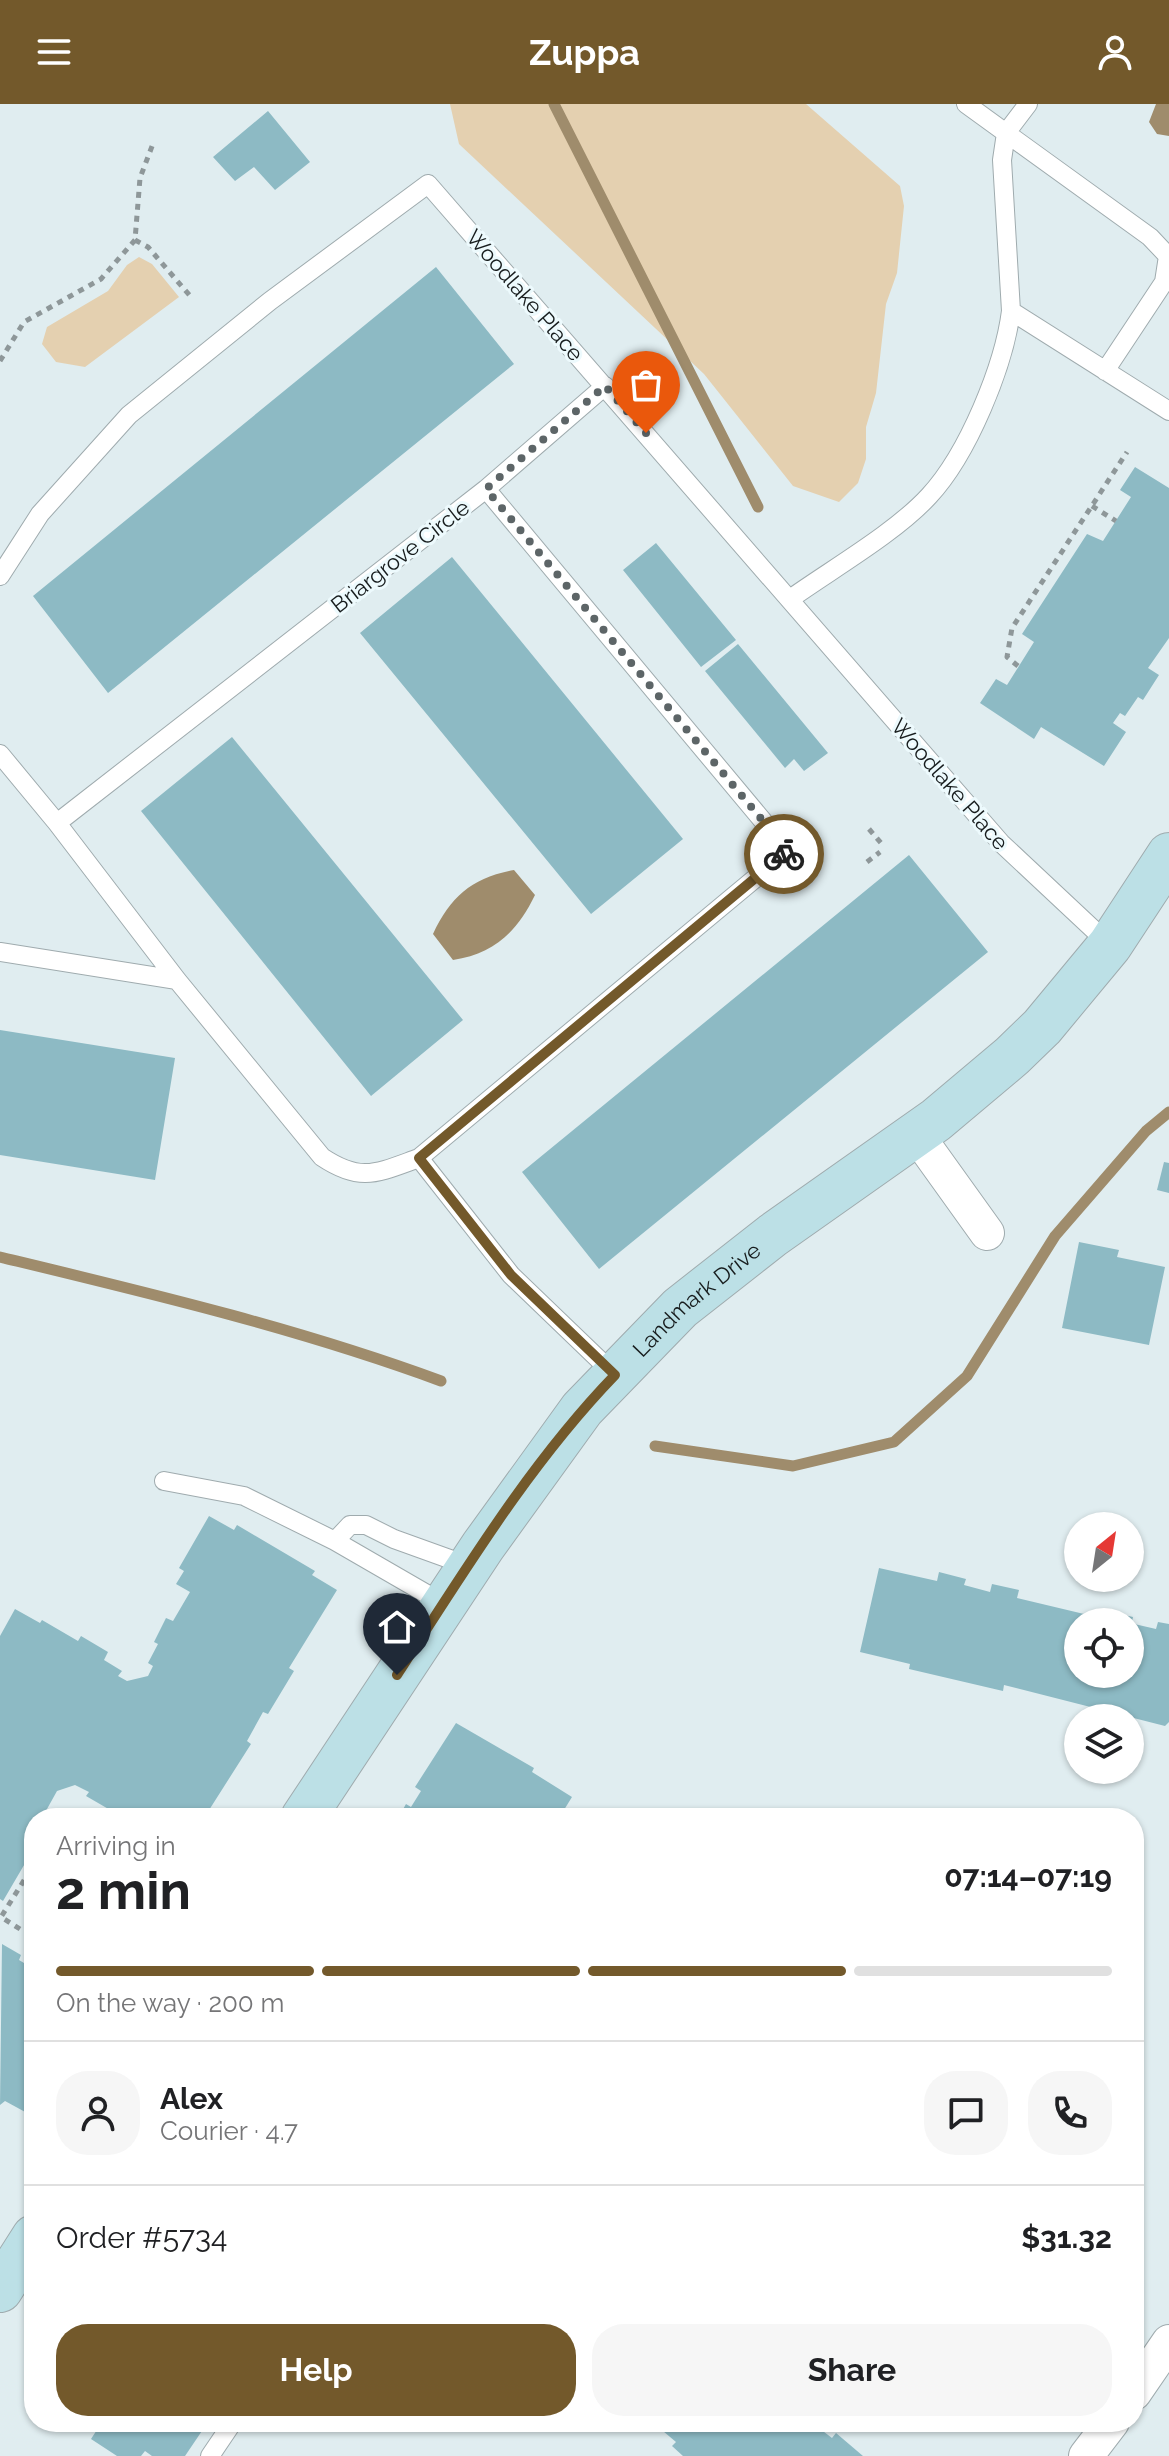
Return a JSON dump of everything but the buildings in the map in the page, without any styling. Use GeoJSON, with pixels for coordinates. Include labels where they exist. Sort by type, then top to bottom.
{"type":"FeatureCollection","features":[{"type":"Feature","properties":{"kind":"street","name":"Landmark Drive"},"geometry":{"type":"LineString","coordinates":[[310,1808],[469,1566],[582,1409],[680,1308],[773,1235],[916,1134],[1012,1056],[1042,1027],[1110,945],[1169,855]]}},
{"type":"Feature","properties":{"kind":"street"},"geometry":{"type":"LineString","coordinates":[[916,1134],[987,1233]]}},
{"type":"Feature","properties":{"kind":"street"},"geometry":{"type":"LineString","coordinates":[[0,2290],[24,2253]]}},
{"type":"Feature","properties":{"kind":"street"},"geometry":{"type":"LineString","coordinates":[[1144,2378],[1169,2342]]}},
{"type":"Feature","properties":{"kind":"street"},"geometry":{"type":"LineString","coordinates":[[1086,2456],[1104,2432]]}},
{"type":"Feature","properties":{"kind":"lane"},"geometry":{"type":"LineString","coordinates":[[966,104],[1150,237],[1168,256],[1164,282],[1105,371]]}},
{"type":"Feature","properties":{"kind":"lane"},"geometry":{"type":"LineString","coordinates":[[790,599],[929,495],[961,448],[987,392],[1008,333],[1011,311],[1002,160],[1006,133],[1028,104]]}},
{"type":"Feature","properties":{"kind":"lane","name":"Woodlake Place"},"geometry":{"type":"LineString","coordinates":[[0,576],[40,514],[129,415],[270,301],[428,184],[1001,843],[1110,945]]}},
{"type":"Feature","properties":{"kind":"lane"},"geometry":{"type":"LineString","coordinates":[[1011,311],[1169,411]]}},
{"type":"Feature","properties":{"kind":"lane"},"geometry":{"type":"LineString","coordinates":[[486,489],[605,386]]}},
{"type":"Feature","properties":{"kind":"lane","name":"Briargrove Circle"},"geometry":{"type":"LineString","coordinates":[[486,489],[788,851],[419,1158],[374,1174],[346,1173],[322,1157],[177,980],[57,823],[486,489]]}},
{"type":"Feature","properties":{"kind":"lane"},"geometry":{"type":"LineString","coordinates":[[0,754],[57,823]]}},
{"type":"Feature","properties":{"kind":"lane"},"geometry":{"type":"LineString","coordinates":[[0,952],[177,980]]}},
{"type":"Feature","properties":{"kind":"lane"},"geometry":{"type":"LineString","coordinates":[[419,1158],[511,1275],[615,1375]]}},
{"type":"Feature","properties":{"kind":"lane"},"geometry":{"type":"LineString","coordinates":[[164,1481],[244,1496],[335,1541],[444,1604]]}},
{"type":"Feature","properties":{"kind":"lane"},"geometry":{"type":"LineString","coordinates":[[335,1541],[350,1525],[366,1525],[469,1566]]}},
{"type":"Feature","properties":{"kind":"lane"},"geometry":{"type":"LineString","coordinates":[[210,2456],[226,2432]]}},
{"type":"Feature","properties":{"kind":"path"},"geometry":{"type":"LineString","coordinates":[[0,361],[24,322],[101,279],[135,240],[140,178],[154,141]]}},
{"type":"Feature","properties":{"kind":"path"},"geometry":{"type":"LineString","coordinates":[[135,240],[148,247],[191,297]]}},
{"type":"Feature","properties":{"kind":"path"},"geometry":{"type":"LineString","coordinates":[[1018,666],[1007,657],[1012,628],[1127,452]]}},
{"type":"Feature","properties":{"kind":"path"},"geometry":{"type":"LineString","coordinates":[[1092,506],[1116,521]]}},
{"type":"Feature","properties":{"kind":"path"},"geometry":{"type":"LineString","coordinates":[[869,829],[881,843]]}},
{"type":"Feature","properties":{"kind":"path"},"geometry":{"type":"LineString","coordinates":[[867,862],[880,852]]}},
{"type":"Feature","properties":{"kind":"path"},"geometry":{"type":"LineString","coordinates":[[20,1929],[1,1917],[24,1880]]}},
{"type":"Feature","properties":{"kind":"shaded area"},"geometry":{"type":"Polygon","coordinates":[[[450,104],[806,104],[900,186],[904,206],[897,273],[886,304],[876,393],[866,427],[866,459],[858,483],[839,502],[793,486],[704,374],[459,144],[450,104]]]}},
{"type":"Feature","properties":{"kind":"shaded area"},"geometry":{"type":"Polygon","coordinates":[[[1156,104],[1169,104],[1169,136],[1157,134],[1149,122],[1156,104]]]}},
{"type":"Feature","properties":{"kind":"shaded area"},"geometry":{"type":"Polygon","coordinates":[[[139,257],[152,264],[179,297],[85,367],[56,362],[42,344],[47,327],[108,291],[127,265],[139,257]]]}},
{"type":"Feature","properties":{"kind":"shaded area"},"geometry":{"type":"Polygon","coordinates":[[[514,870],[535,895],[520,920],[492,947],[453,960],[433,934],[447,909],[475,884],[514,870]]]}},
{"type":"Feature","properties":{"kind":"waterway"},"geometry":{"type":"LineString","coordinates":[[554,104],[758,507]]}},
{"type":"Feature","properties":{"kind":"waterway"},"geometry":{"type":"LineString","coordinates":[[655,1446],[793,1466],[894,1442],[967,1376],[1055,1236],[1146,1131],[1169,1112]]}},
{"type":"Feature","properties":{"kind":"waterway"},"geometry":{"type":"LineString","coordinates":[[0,1257],[277,1328],[441,1381]]}},
{"type":"Feature","properties":{"kind":"way so far"},"geometry":{"type":"LineString","coordinates":[[646,433],[605,386],[486,489],[788,851],[784,854]]}},
{"type":"Feature","properties":{"kind":"route"},"geometry":{"type":"LineString","coordinates":[[397,1675],[533,1473],[582,1409],[615,1375],[511,1275],[419,1158],[784,854]]}}]}
